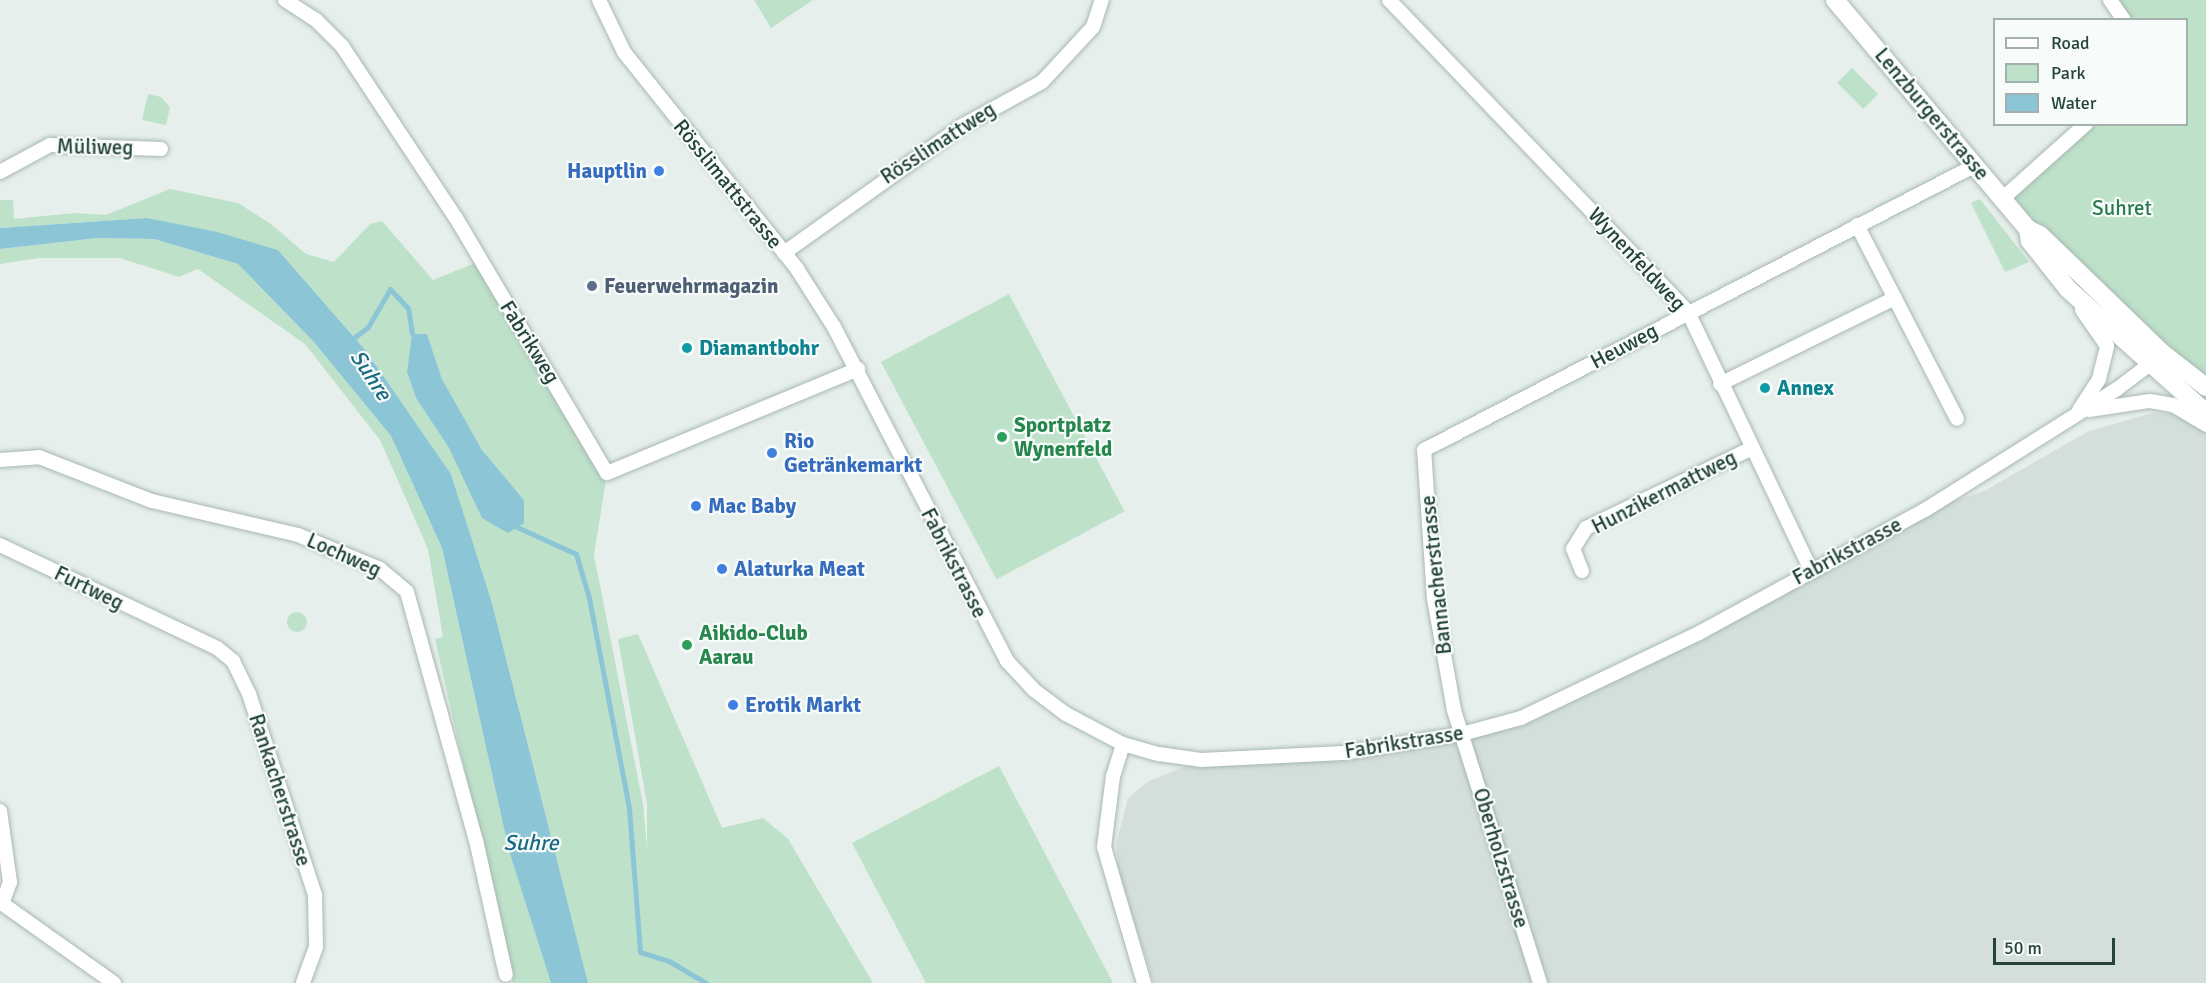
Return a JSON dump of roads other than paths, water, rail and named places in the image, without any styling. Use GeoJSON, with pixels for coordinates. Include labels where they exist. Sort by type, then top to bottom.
{"type":"FeatureCollection","features":[{"type":"Feature","properties":{"kind":"main road","name":"Lenzburgerstrasse"},"geometry":{"type":"LineString","coordinates":[[1835,0],[2028,229],[2040,235],[2206,413]]}},
{"type":"Feature","properties":{"kind":"main road","name":"Lenzburgerstrasse"},"geometry":{"type":"LineString","coordinates":[[2028,229],[2030,241],[2068,289],[2155,359],[2206,387]]}},
{"type":"Feature","properties":{"kind":"street","name":"Fabrikweg"},"geometry":{"type":"LineString","coordinates":[[285,0],[316,20],[342,46],[456,218],[607,473],[638,464],[858,369]]}},
{"type":"Feature","properties":{"kind":"street","name":"Rösslimattstrasse"},"geometry":{"type":"LineString","coordinates":[[599,0],[624,52],[784,253],[858,369]]}},
{"type":"Feature","properties":{"kind":"street","name":"Rösslimattweg"},"geometry":{"type":"LineString","coordinates":[[784,253],[962,126],[1042,82],[1093,27],[1102,0]]}},
{"type":"Feature","properties":{"kind":"street","name":"Wynenfeldweg"},"geometry":{"type":"LineString","coordinates":[[1389,0],[1688,312],[1750,449],[1811,570]]}},
{"type":"Feature","properties":{"kind":"street"},"geometry":{"type":"LineString","coordinates":[[2110,0],[2123,18]]}},
{"type":"Feature","properties":{"kind":"street"},"geometry":{"type":"LineString","coordinates":[[2002,199],[2084,126]]}},
{"type":"Feature","properties":{"kind":"street","name":"Müliweg"},"geometry":{"type":"LineString","coordinates":[[0,172],[50,145],[161,149]]}},
{"type":"Feature","properties":{"kind":"street","name":"Heuweg"},"geometry":{"type":"LineString","coordinates":[[1424,450],[1976,165]]}},
{"type":"Feature","properties":{"kind":"street"},"geometry":{"type":"LineString","coordinates":[[1857,225],[1957,419]]}},
{"type":"Feature","properties":{"kind":"street","name":"Fabrikstrasse"},"geometry":{"type":"LineString","coordinates":[[2068,289],[2107,346],[2099,379],[2078,412]]}},
{"type":"Feature","properties":{"kind":"street"},"geometry":{"type":"LineString","coordinates":[[1720,384],[1895,298]]}},
{"type":"Feature","properties":{"kind":"street","name":"Fabrikstrasse"},"geometry":{"type":"LineString","coordinates":[[858,369],[1007,662],[1034,690],[1066,714],[1123,744],[1201,760],[1266,759],[1343,753],[1462,734],[1521,718],[1620,673],[1925,510],[2078,412],[2155,359]]}},
{"type":"Feature","properties":{"kind":"street","name":"Fabrikstrasse"},"geometry":{"type":"LineString","coordinates":[[2078,412],[2150,401],[2173,405],[2206,425]]}},
{"type":"Feature","properties":{"kind":"street","name":"Hunzikermattweg"},"geometry":{"type":"LineString","coordinates":[[1582,571],[1574,549],[1586,528],[1750,449]]}},
{"type":"Feature","properties":{"kind":"street","name":"Bannacherstrasse"},"geometry":{"type":"LineString","coordinates":[[1424,450],[1434,598],[1462,734]]}},
{"type":"Feature","properties":{"kind":"street","name":"Lochweg"},"geometry":{"type":"LineString","coordinates":[[0,460],[39,457],[152,501],[298,535],[380,569],[407,592],[476,840],[506,975]]}},
{"type":"Feature","properties":{"kind":"street","name":"Furtweg"},"geometry":{"type":"LineString","coordinates":[[0,545],[178,630]]}},
{"type":"Feature","properties":{"kind":"street","name":"Rankacherstrasse"},"geometry":{"type":"LineString","coordinates":[[178,630],[217,648],[233,661],[249,694],[315,895],[316,947],[303,983]]}},
{"type":"Feature","properties":{"kind":"street","name":"Oberholzstrasse"},"geometry":{"type":"LineString","coordinates":[[1462,734],[1540,983]]}},
{"type":"Feature","properties":{"kind":"street"},"geometry":{"type":"LineString","coordinates":[[1123,744],[1113,776],[1104,847],[1144,983]]}},
{"type":"Feature","properties":{"kind":"street"},"geometry":{"type":"LineString","coordinates":[[0,811],[10,882],[1,903],[114,983]]}},
{"type":"Feature","properties":{"kind":"water","name":"Suhre"},"geometry":{"type":"Polygon","coordinates":[[[147,218],[217,232],[278,250],[366,351],[451,474],[492,603],[588,983],[551,983],[509,851],[442,548],[391,436],[313,341],[238,264],[154,239],[98,238],[0,249],[0,228],[147,218]]]}},
{"type":"Feature","properties":{"kind":"water"},"geometry":{"type":"Polygon","coordinates":[[[412,334],[427,334],[442,379],[482,450],[524,500],[524,523],[508,533],[482,518],[449,448],[416,398],[407,372],[412,334]]]}},
{"type":"Feature","properties":{"kind":"waterway"},"geometry":{"type":"LineString","coordinates":[[351,340],[368,327],[390,289],[408,308],[412,334]]}},
{"type":"Feature","properties":{"kind":"waterway"},"geometry":{"type":"LineString","coordinates":[[517,527],[576,554],[589,598],[629,808],[640,952],[669,961],[706,983]]}},
{"type":"Feature","properties":{"kind":"place","name":"Hauptlin"},"geometry":{"type":"Point","coordinates":[659,171]}},
{"type":"Feature","properties":{"kind":"place","name":"Feuerwehrmagazin"},"geometry":{"type":"Point","coordinates":[592,286]}},
{"type":"Feature","properties":{"kind":"place","name":"Diamantbohr"},"geometry":{"type":"Point","coordinates":[687,348]}},
{"type":"Feature","properties":{"kind":"place","name":"Annex"},"geometry":{"type":"Point","coordinates":[1765,388]}},
{"type":"Feature","properties":{"kind":"place","name":"Sportplatz Wynenfeld"},"geometry":{"type":"Point","coordinates":[1002,437]}},
{"type":"Feature","properties":{"kind":"place","name":"Rio Getränkemarkt"},"geometry":{"type":"Point","coordinates":[772,453]}},
{"type":"Feature","properties":{"kind":"place","name":"Mac Baby"},"geometry":{"type":"Point","coordinates":[696,506]}},
{"type":"Feature","properties":{"kind":"place","name":"Alaturka Meat"},"geometry":{"type":"Point","coordinates":[722,569]}},
{"type":"Feature","properties":{"kind":"place","name":"Aikido-Club Aarau"},"geometry":{"type":"Point","coordinates":[687,645]}},
{"type":"Feature","properties":{"kind":"place","name":"Erotik Markt"},"geometry":{"type":"Point","coordinates":[733,705]}},
{"type":"Feature","properties":{"kind":"park label","name":"Suhret"},"geometry":{"type":"Point","coordinates":[2122,208]}}]}
